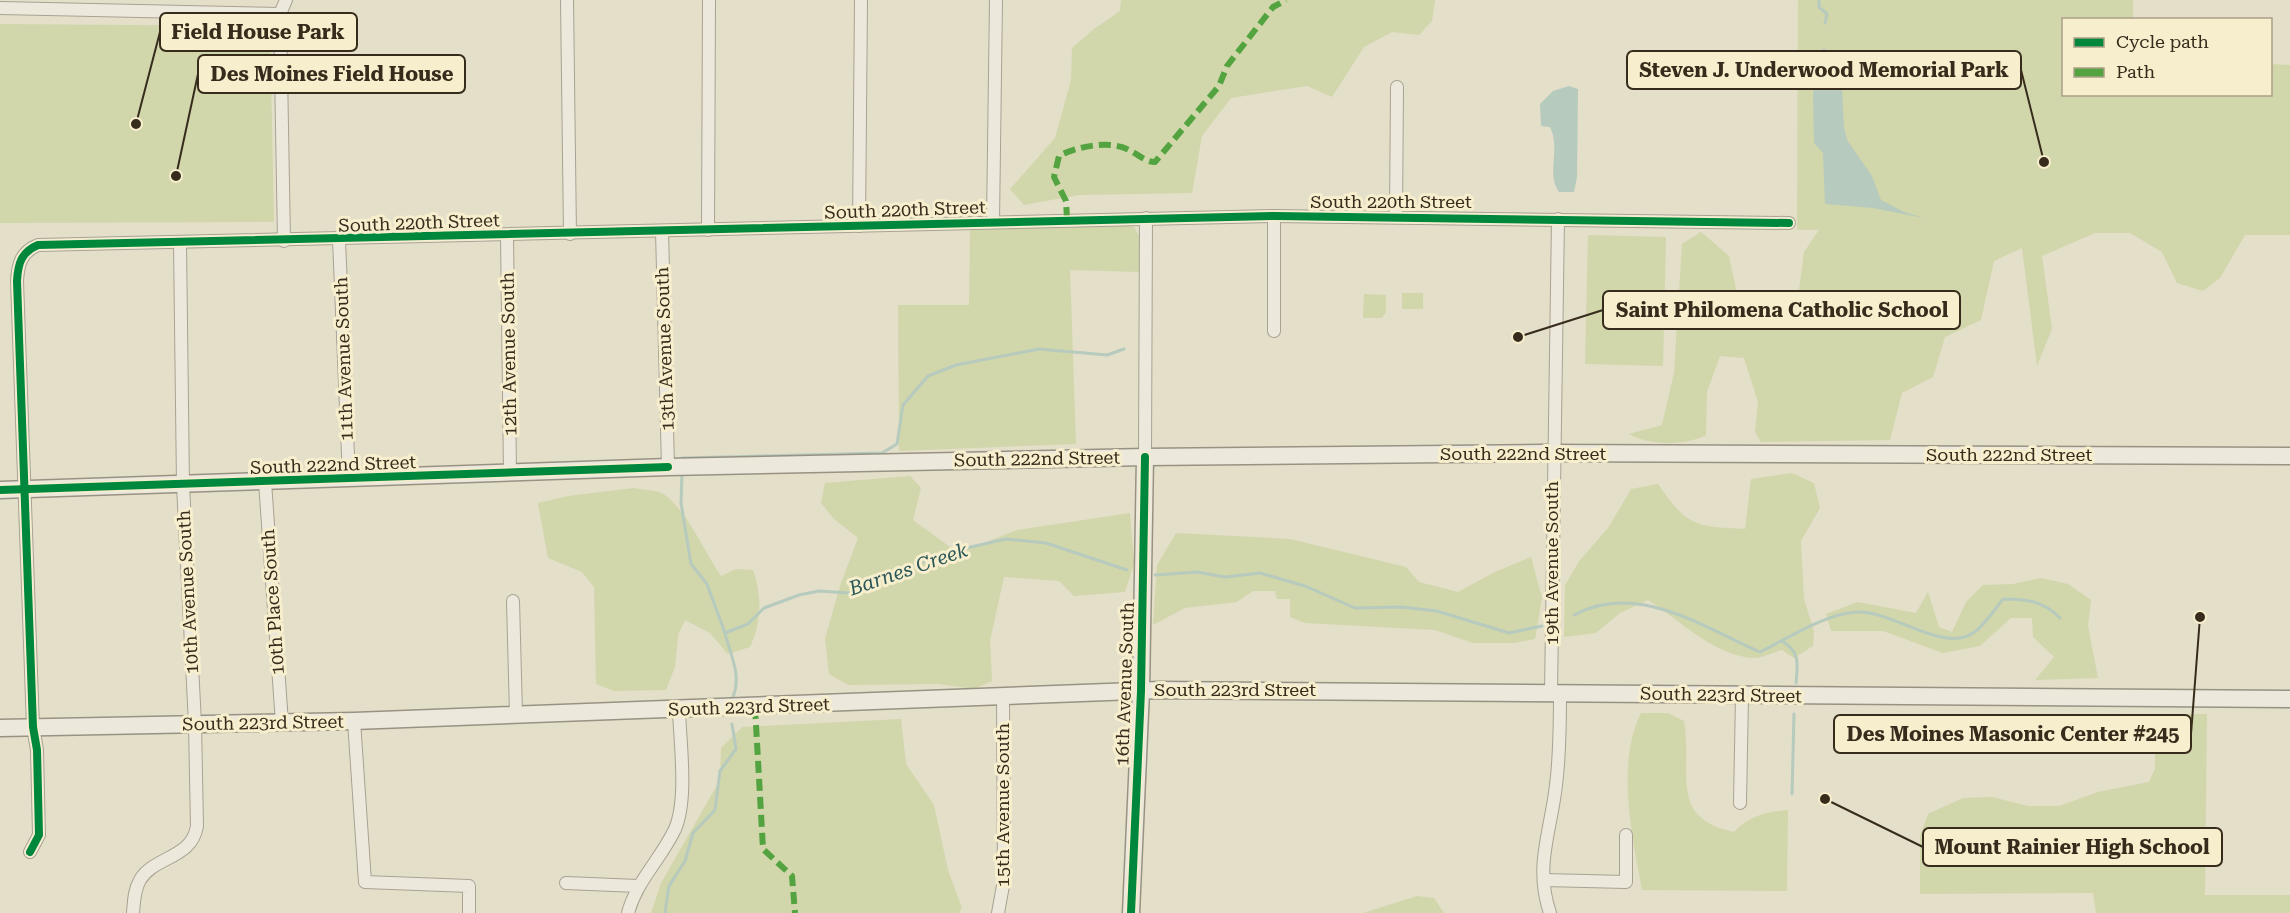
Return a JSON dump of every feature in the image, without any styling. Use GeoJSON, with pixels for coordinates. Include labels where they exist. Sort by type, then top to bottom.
{"type":"FeatureCollection","features":[{"type":"Feature","properties":{"kind":"street"},"geometry":{"type":"LineString","coordinates":[[284,241],[280,14],[286,0]]}},
{"type":"Feature","properties":{"kind":"street"},"geometry":{"type":"LineString","coordinates":[[567,0],[570,234]]}},
{"type":"Feature","properties":{"kind":"street"},"geometry":{"type":"LineString","coordinates":[[708,230],[709,0]]}},
{"type":"Feature","properties":{"kind":"street"},"geometry":{"type":"LineString","coordinates":[[860,226],[861,0]]}},
{"type":"Feature","properties":{"kind":"street"},"geometry":{"type":"LineString","coordinates":[[993,222],[996,0]]}},
{"type":"Feature","properties":{"kind":"street"},"geometry":{"type":"LineString","coordinates":[[0,8],[280,14]]}},
{"type":"Feature","properties":{"kind":"street"},"geometry":{"type":"LineString","coordinates":[[1396,87],[1396,216]]}},
{"type":"Feature","properties":{"kind":"street"},"geometry":{"type":"LineString","coordinates":[[1274,216],[1274,331]]}},
{"type":"Feature","properties":{"kind":"street","name":"South 220th Street"},"geometry":{"type":"LineString","coordinates":[[24,489],[19,265],[24,254],[31,248],[44,244],[339,240],[1274,216],[1789,223]]}},
{"type":"Feature","properties":{"kind":"street","name":"16th Avenue South"},"geometry":{"type":"LineString","coordinates":[[1131,913],[1141,691],[1146,218]]}},
{"type":"Feature","properties":{"kind":"street","name":"19th Avenue South"},"geometry":{"type":"LineString","coordinates":[[1550,913],[1544,880],[1545,840],[1559,763],[1555,692],[1552,453],[1558,219]]}},
{"type":"Feature","properties":{"kind":"street","name":"13th Avenue South"},"geometry":{"type":"LineString","coordinates":[[662,231],[668,467]]}},
{"type":"Feature","properties":{"kind":"street","name":"12th Avenue South"},"geometry":{"type":"LineString","coordinates":[[507,235],[510,473]]}},
{"type":"Feature","properties":{"kind":"street","name":"11th Avenue South"},"geometry":{"type":"LineString","coordinates":[[339,240],[349,479]]}},
{"type":"Feature","properties":{"kind":"street","name":"10th Avenue South"},"geometry":{"type":"LineString","coordinates":[[133,913],[140,880],[184,849],[195,835],[197,806],[195,724],[183,486],[180,243]]}},
{"type":"Feature","properties":{"kind":"street","name":"South 222nd Street"},"geometry":{"type":"LineString","coordinates":[[0,490],[183,486],[668,467],[1145,457],[1552,453],[2290,456]]}},
{"type":"Feature","properties":{"kind":"street","name":"10th Place South"},"geometry":{"type":"LineString","coordinates":[[265,482],[282,723]]}},
{"type":"Feature","properties":{"kind":"street"},"geometry":{"type":"LineString","coordinates":[[24,489],[39,835],[30,852]]}},
{"type":"Feature","properties":{"kind":"street"},"geometry":{"type":"LineString","coordinates":[[513,601],[516,714]]}},
{"type":"Feature","properties":{"kind":"street","name":"South 223rd Street"},"geometry":{"type":"LineString","coordinates":[[0,728],[354,721],[1141,691],[1555,692],[1742,696],[2290,699]]}},
{"type":"Feature","properties":{"kind":"street","name":"15th Avenue South"},"geometry":{"type":"LineString","coordinates":[[998,913],[1004,880],[1003,696]]}},
{"type":"Feature","properties":{"kind":"street"},"geometry":{"type":"LineString","coordinates":[[1740,802],[1742,696]]}},
{"type":"Feature","properties":{"kind":"street"},"geometry":{"type":"LineString","coordinates":[[628,913],[638,886],[669,839],[677,820],[681,797],[679,710]]}},
{"type":"Feature","properties":{"kind":"street"},"geometry":{"type":"LineString","coordinates":[[354,721],[364,882],[469,885],[469,913]]}},
{"type":"Feature","properties":{"kind":"street"},"geometry":{"type":"LineString","coordinates":[[1544,880],[1626,882],[1626,835]]}},
{"type":"Feature","properties":{"kind":"street"},"geometry":{"type":"LineString","coordinates":[[566,883],[638,886]]}},
{"type":"Feature","properties":{"kind":"green space"},"geometry":{"type":"Polygon","coordinates":[[[1121,0],[1435,0],[1432,21],[1419,35],[1392,32],[1364,47],[1332,97],[1307,86],[1231,98],[1202,136],[1192,193],[1079,195],[1024,205],[1010,189],[1055,138],[1071,80],[1072,48],[1120,11],[1121,0]]]}},
{"type":"Feature","properties":{"kind":"green space"},"geometry":{"type":"Polygon","coordinates":[[[1798,0],[2133,0],[2133,18],[2062,18],[2062,96],[2272,96],[2272,64],[2290,65],[2290,235],[2245,235],[2220,278],[2203,291],[2177,283],[2162,252],[2130,233],[2095,233],[2042,256],[2052,329],[2037,366],[2022,248],[1994,261],[1981,320],[1945,337],[1933,377],[1902,393],[1890,440],[1761,442],[1755,432],[1758,402],[1744,358],[1720,356],[1707,392],[1706,435],[1688,441],[1667,443],[1647,441],[1629,434],[1662,425],[1674,373],[1682,244],[1701,232],[1729,256],[1740,308],[1763,321],[1797,305],[1804,252],[1819,230],[1797,230],[1798,0]]]}},
{"type":"Feature","properties":{"kind":"green space"},"geometry":{"type":"Polygon","coordinates":[[[0,24],[270,26],[274,222],[0,223],[0,24]]]}},
{"type":"Feature","properties":{"kind":"green space"},"geometry":{"type":"Polygon","coordinates":[[[1113,224],[1134,227],[1139,236],[1140,272],[1070,270],[1076,444],[899,451],[898,305],[969,305],[970,230],[1113,224]]]}},
{"type":"Feature","properties":{"kind":"green space"},"geometry":{"type":"Polygon","coordinates":[[[1588,235],[1666,237],[1663,366],[1585,364],[1588,235]]]}},
{"type":"Feature","properties":{"kind":"green space"},"geometry":{"type":"Polygon","coordinates":[[[1402,293],[1423,293],[1423,309],[1402,309],[1402,293]]]}},
{"type":"Feature","properties":{"kind":"green space"},"geometry":{"type":"Polygon","coordinates":[[[1364,294],[1386,295],[1386,312],[1382,318],[1363,318],[1364,294]]]}},
{"type":"Feature","properties":{"kind":"green space"},"geometry":{"type":"Polygon","coordinates":[[[1792,473],[1814,483],[1820,508],[1801,541],[1804,599],[1814,631],[1813,646],[1794,658],[1782,650],[1758,658],[1740,656],[1698,636],[1648,600],[1620,613],[1596,633],[1564,637],[1565,585],[1580,560],[1608,528],[1631,489],[1658,484],[1677,509],[1694,522],[1714,527],[1745,529],[1751,479],[1792,473]]]}},
{"type":"Feature","properties":{"kind":"green space"},"geometry":{"type":"Polygon","coordinates":[[[910,476],[921,488],[913,520],[950,547],[971,548],[1017,530],[1130,513],[1134,564],[1125,592],[1074,596],[1059,581],[1004,577],[990,641],[992,681],[974,689],[939,684],[848,685],[829,674],[825,639],[841,583],[858,538],[834,519],[821,503],[825,483],[910,476]]]}},
{"type":"Feature","properties":{"kind":"green space"},"geometry":{"type":"Polygon","coordinates":[[[634,488],[665,495],[681,511],[721,576],[736,569],[753,570],[758,589],[759,619],[750,647],[728,654],[710,633],[685,620],[678,635],[675,667],[666,690],[614,691],[596,684],[594,587],[582,572],[548,558],[538,503],[568,496],[634,488]]]}},
{"type":"Feature","properties":{"kind":"green space"},"geometry":{"type":"Polygon","coordinates":[[[1176,533],[1290,539],[1406,567],[1419,582],[1458,592],[1495,572],[1531,557],[1542,598],[1535,639],[1514,643],[1473,643],[1435,630],[1305,623],[1290,617],[1290,599],[1277,599],[1275,591],[1253,591],[1237,602],[1185,608],[1153,625],[1157,565],[1176,533]]]}},
{"type":"Feature","properties":{"kind":"green space"},"geometry":{"type":"Polygon","coordinates":[[[2041,578],[2068,584],[2091,600],[2088,626],[2098,678],[2035,680],[2054,657],[2033,637],[2032,618],[2011,618],[1980,646],[1943,653],[1883,631],[1831,631],[1826,614],[1858,602],[1916,613],[1928,592],[1939,627],[1952,632],[1966,602],[1983,585],[2013,584],[2041,578]]]}},
{"type":"Feature","properties":{"kind":"green space"},"geometry":{"type":"Polygon","coordinates":[[[1641,713],[1668,713],[1684,721],[1687,790],[1691,804],[1699,816],[1713,825],[1734,832],[1758,816],[1788,810],[1787,891],[1642,890],[1628,800],[1629,754],[1633,733],[1641,713]]]}},
{"type":"Feature","properties":{"kind":"green space"},"geometry":{"type":"Polygon","coordinates":[[[2155,714],[2207,714],[2205,895],[2290,895],[2290,913],[2096,913],[2093,893],[1920,894],[1920,836],[1928,814],[1963,798],[1992,797],[2028,806],[2059,806],[2098,792],[2149,782],[2155,769],[2155,714]]]}},
{"type":"Feature","properties":{"kind":"green space"},"geometry":{"type":"Polygon","coordinates":[[[901,719],[906,764],[934,805],[948,870],[962,908],[959,913],[651,913],[661,883],[720,780],[721,748],[742,727],[901,719]]]}},
{"type":"Feature","properties":{"kind":"green space"},"geometry":{"type":"Polygon","coordinates":[[[1417,896],[1434,898],[1444,913],[1363,913],[1417,896]]]}},
{"type":"Feature","properties":{"kind":"shaded area"},"geometry":{"type":"Polygon","coordinates":[[[1824,56],[1836,61],[1841,68],[1844,127],[1847,140],[1872,176],[1881,200],[1904,212],[1924,218],[1873,208],[1825,204],[1823,153],[1814,143],[1813,94],[1817,63],[1824,56]]]}},
{"type":"Feature","properties":{"kind":"shaded area"},"geometry":{"type":"Polygon","coordinates":[[[1569,86],[1578,89],[1577,177],[1574,192],[1559,192],[1555,185],[1553,169],[1553,135],[1550,127],[1541,126],[1540,104],[1553,91],[1569,86]]]}},
{"type":"Feature","properties":{"kind":"waterway"},"geometry":{"type":"LineString","coordinates":[[1819,0],[1819,7],[1827,14],[1825,23]]}},
{"type":"Feature","properties":{"kind":"waterway"},"geometry":{"type":"LineString","coordinates":[[1824,50],[1824,56]]}},
{"type":"Feature","properties":{"kind":"waterway"},"geometry":{"type":"LineString","coordinates":[[682,460],[682,458],[882,453],[897,444],[903,405],[928,376],[956,365],[1039,349],[1107,355],[1124,349]]}},
{"type":"Feature","properties":{"kind":"waterway"},"geometry":{"type":"LineString","coordinates":[[682,473],[681,503],[691,564],[707,584],[725,633]]}},
{"type":"Feature","properties":{"kind":"waterway","name":"Barnes Creek"},"geometry":{"type":"LineString","coordinates":[[733,697],[736,673],[725,633],[748,624],[764,608],[799,595],[819,591],[849,593],[944,553],[1006,539],[1046,543],[1127,570]]}},
{"type":"Feature","properties":{"kind":"waterway","name":"Barnes Creek"},"geometry":{"type":"LineString","coordinates":[[1155,575],[1197,572],[1225,577],[1260,573],[1305,586],[1355,608],[1401,607],[1437,611],[1509,633],[1542,626]]}},
{"type":"Feature","properties":{"kind":"waterway","name":"Barnes Creek"},"geometry":{"type":"LineString","coordinates":[[1574,615],[1598,606],[1622,603],[1646,605],[1693,620],[1760,652],[1820,622],[1857,612],[1871,613],[1918,630],[1949,638],[1963,637],[1976,631],[2003,599],[2034,602],[2048,608],[2060,618]]}},
{"type":"Feature","properties":{"kind":"waterway"},"geometry":{"type":"LineString","coordinates":[[1782,641],[1795,654],[1796,683]]}},
{"type":"Feature","properties":{"kind":"waterway"},"geometry":{"type":"LineString","coordinates":[[1792,794],[1794,714]]}},
{"type":"Feature","properties":{"kind":"waterway","name":"Barnes Creek"},"geometry":{"type":"LineString","coordinates":[[665,913],[669,886],[685,861],[693,833],[715,810],[720,771],[736,749],[732,724]]}},
{"type":"Feature","properties":{"kind":"marked path"},"geometry":{"type":"LineString","coordinates":[[1067,219],[1066,201],[1054,177],[1059,156],[1084,147],[1113,145],[1155,162],[1219,86],[1227,66],[1273,7],[1286,0]]}},
{"type":"Feature","properties":{"kind":"marked path"},"geometry":{"type":"LineString","coordinates":[[755,707],[763,849],[792,876],[795,913]]}},
{"type":"Feature","properties":{"kind":"cycle path"},"geometry":{"type":"LineString","coordinates":[[30,852],[39,835],[17,281],[18,269],[24,255],[38,245],[1274,216],[1789,223]]}},
{"type":"Feature","properties":{"kind":"cycle path"},"geometry":{"type":"LineString","coordinates":[[1131,913],[1141,691],[1145,457]]}},
{"type":"Feature","properties":{"kind":"cycle path"},"geometry":{"type":"LineString","coordinates":[[0,490],[668,467]]}},
{"type":"Feature","properties":{"kind":"place","name":"Field House Park"},"geometry":{"type":"Point","coordinates":[136,124]}},
{"type":"Feature","properties":{"kind":"place","name":"Steven J. Underwood Memorial Park"},"geometry":{"type":"Point","coordinates":[2044,162]}},
{"type":"Feature","properties":{"kind":"place","name":"Des Moines Field House"},"geometry":{"type":"Point","coordinates":[176,176]}},
{"type":"Feature","properties":{"kind":"place","name":"Saint Philomena Catholic School"},"geometry":{"type":"Point","coordinates":[1518,337]}},
{"type":"Feature","properties":{"kind":"place","name":"Des Moines Masonic Center #245"},"geometry":{"type":"Point","coordinates":[2200,617]}},
{"type":"Feature","properties":{"kind":"place","name":"Mount Rainier High School"},"geometry":{"type":"Point","coordinates":[1825,799]}}]}
